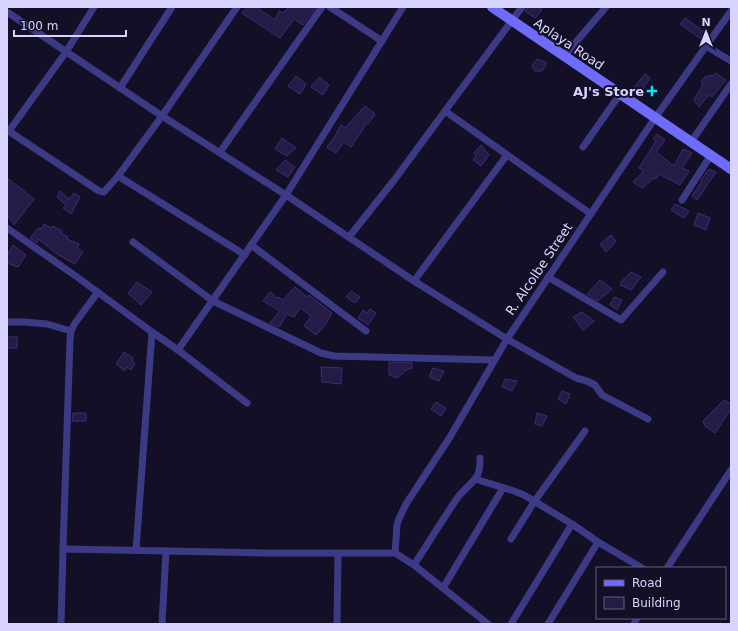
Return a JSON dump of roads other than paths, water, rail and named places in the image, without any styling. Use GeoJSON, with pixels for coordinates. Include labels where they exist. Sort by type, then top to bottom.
{"type":"FeatureCollection","features":[{"type":"Feature","properties":{"kind":"street"},"geometry":{"type":"LineString","coordinates":[[94,7],[66,52],[8,130],[99,192],[104,192],[118,176],[162,116],[236,7]]}},
{"type":"Feature","properties":{"kind":"street"},"geometry":{"type":"LineString","coordinates":[[120,88],[172,7]]}},
{"type":"Feature","properties":{"kind":"street"},"geometry":{"type":"LineString","coordinates":[[220,152],[322,7]]}},
{"type":"Feature","properties":{"kind":"street"},"geometry":{"type":"LineString","coordinates":[[330,7],[382,41]]}},
{"type":"Feature","properties":{"kind":"street"},"geometry":{"type":"LineString","coordinates":[[178,350],[286,195],[403,7]]}},
{"type":"Feature","properties":{"kind":"street","name":"Aplaya Road"},"geometry":{"type":"LineString","coordinates":[[492,7],[731,169]]}},
{"type":"Feature","properties":{"kind":"street"},"geometry":{"type":"LineString","coordinates":[[349,237],[395,179],[522,7]]}},
{"type":"Feature","properties":{"kind":"street"},"geometry":{"type":"LineString","coordinates":[[564,56],[606,7]]}},
{"type":"Feature","properties":{"kind":"street","name":"R. Alcolbe Street"},"geometry":{"type":"LineString","coordinates":[[395,553],[398,521],[406,504],[450,437],[507,339],[655,118],[731,11]]}},
{"type":"Feature","properties":{"kind":"street"},"geometry":{"type":"LineString","coordinates":[[7,12],[162,116],[286,195],[414,281],[507,339],[576,378],[595,385],[602,395],[648,419]]}},
{"type":"Feature","properties":{"kind":"street"},"geometry":{"type":"LineString","coordinates":[[706,46],[731,61]]}},
{"type":"Feature","properties":{"kind":"street"},"geometry":{"type":"LineString","coordinates":[[691,142],[731,84]]}},
{"type":"Feature","properties":{"kind":"street"},"geometry":{"type":"LineString","coordinates":[[582,147],[620,94]]}},
{"type":"Feature","properties":{"kind":"street"},"geometry":{"type":"LineString","coordinates":[[445,111],[591,214]]}},
{"type":"Feature","properties":{"kind":"street"},"geometry":{"type":"LineString","coordinates":[[414,281],[507,155]]}},
{"type":"Feature","properties":{"kind":"street"},"geometry":{"type":"LineString","coordinates":[[682,200],[711,155]]}},
{"type":"Feature","properties":{"kind":"street"},"geometry":{"type":"LineString","coordinates":[[118,176],[245,255]]}},
{"type":"Feature","properties":{"kind":"street"},"geometry":{"type":"LineString","coordinates":[[7,228],[78,277],[178,350],[247,403]]}},
{"type":"Feature","properties":{"kind":"street"},"geometry":{"type":"LineString","coordinates":[[133,242],[213,301],[309,348],[328,355],[494,360]]}},
{"type":"Feature","properties":{"kind":"street"},"geometry":{"type":"LineString","coordinates":[[251,245],[366,331]]}},
{"type":"Feature","properties":{"kind":"street"},"geometry":{"type":"LineString","coordinates":[[548,277],[621,320],[663,272]]}},
{"type":"Feature","properties":{"kind":"street"},"geometry":{"type":"LineString","coordinates":[[62,624],[62,549],[70,340],[71,331],[75,323],[98,292]]}},
{"type":"Feature","properties":{"kind":"street"},"geometry":{"type":"LineString","coordinates":[[7,322],[47,324],[71,331]]}},
{"type":"Feature","properties":{"kind":"street"},"geometry":{"type":"LineString","coordinates":[[136,550],[152,332]]}},
{"type":"Feature","properties":{"kind":"street"},"geometry":{"type":"LineString","coordinates":[[511,539],[534,502],[585,431]]}},
{"type":"Feature","properties":{"kind":"street"},"geometry":{"type":"LineString","coordinates":[[414,565],[462,492],[475,479],[480,467],[480,458]]}},
{"type":"Feature","properties":{"kind":"street"},"geometry":{"type":"LineString","coordinates":[[668,567],[731,470]]}},
{"type":"Feature","properties":{"kind":"street"},"geometry":{"type":"LineString","coordinates":[[475,479],[524,495],[640,567]]}},
{"type":"Feature","properties":{"kind":"street"},"geometry":{"type":"LineString","coordinates":[[443,588],[503,488]]}},
{"type":"Feature","properties":{"kind":"street"},"geometry":{"type":"LineString","coordinates":[[511,624],[572,524]]}},
{"type":"Feature","properties":{"kind":"street"},"geometry":{"type":"LineString","coordinates":[[548,624],[598,542]]}},
{"type":"Feature","properties":{"kind":"street"},"geometry":{"type":"LineString","coordinates":[[62,549],[338,554],[395,553],[414,565],[488,624]]}},
{"type":"Feature","properties":{"kind":"street"},"geometry":{"type":"LineString","coordinates":[[162,624],[166,551]]}},
{"type":"Feature","properties":{"kind":"street"},"geometry":{"type":"LineString","coordinates":[[337,624],[338,554]]}},
{"type":"Feature","properties":{"kind":"place","name":"AJ's Store"},"geometry":{"type":"Point","coordinates":[652,91]}}]}
